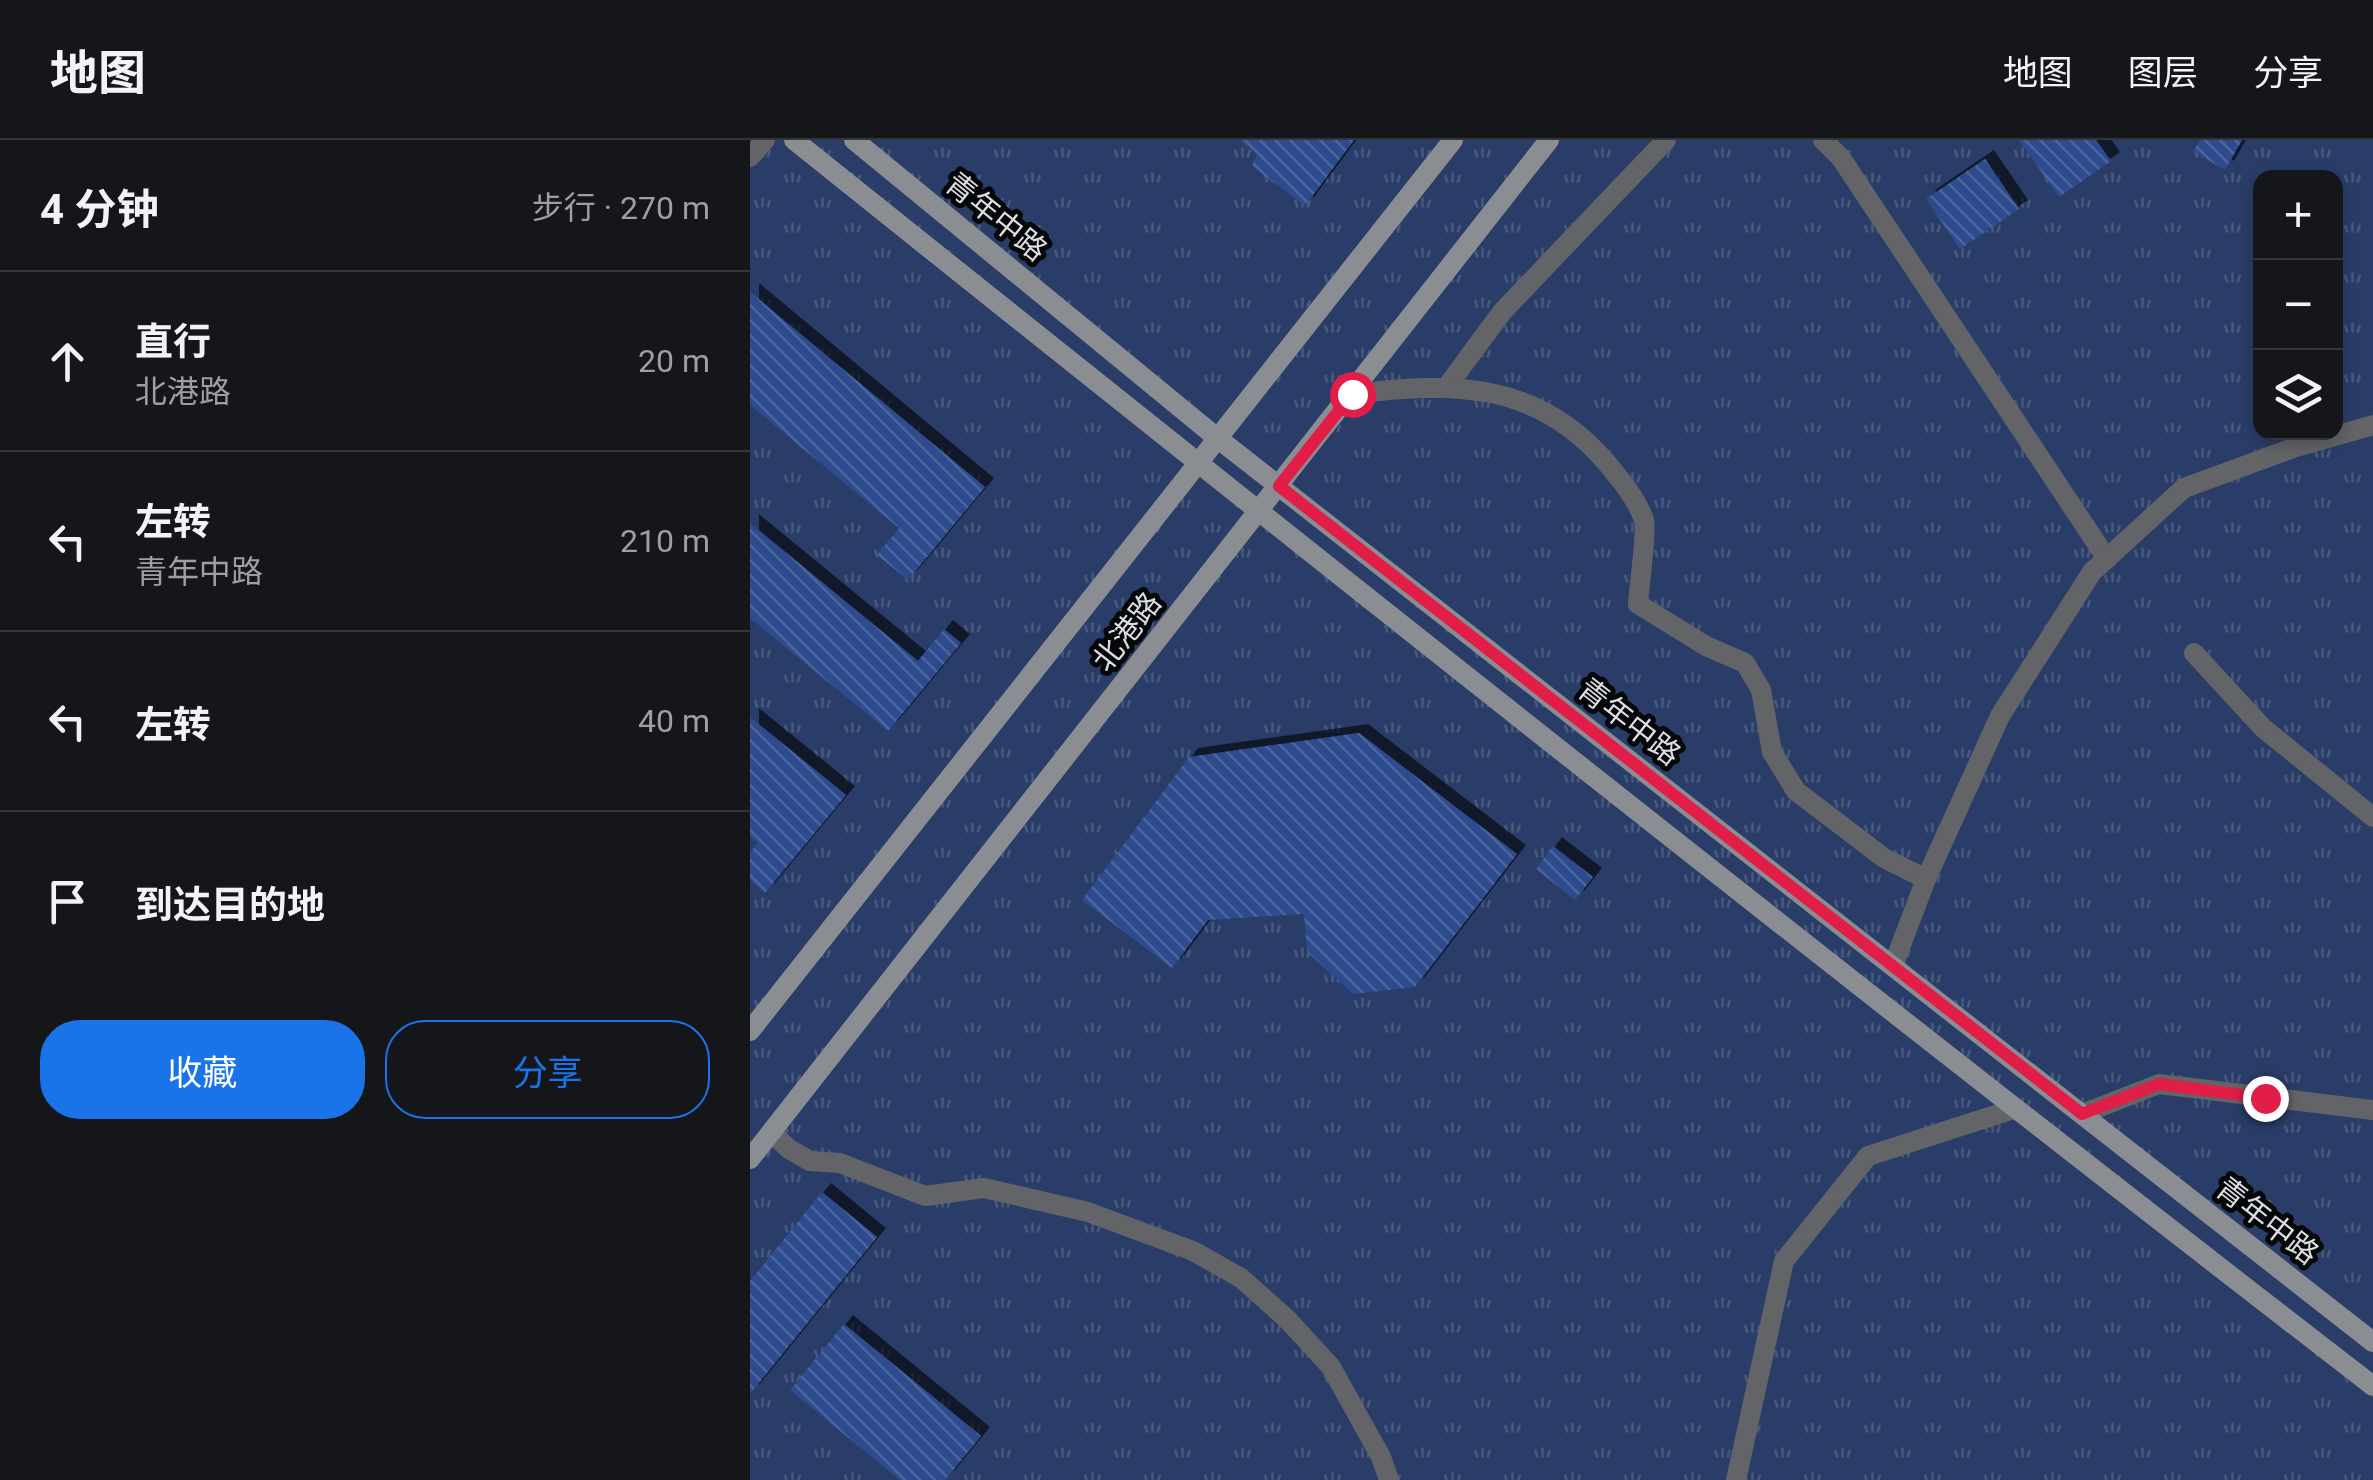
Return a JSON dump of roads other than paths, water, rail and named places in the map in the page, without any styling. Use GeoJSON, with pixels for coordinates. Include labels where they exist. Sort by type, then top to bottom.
{"type":"FeatureCollection","features":[{"type":"Feature","properties":{"kind":"main road"},"geometry":{"type":"LineString","coordinates":[[794,140],[2014,1109],[2373,1386]]}},
{"type":"Feature","properties":{"kind":"main road","name":"青年中路"},"geometry":{"type":"LineString","coordinates":[[854,140],[1216,437],[2373,1342]]}},
{"type":"Feature","properties":{"kind":"main road","name":"北港路"},"geometry":{"type":"LineString","coordinates":[[750,1030],[1452,140]]}},
{"type":"Feature","properties":{"kind":"main road","name":"北港路"},"geometry":{"type":"LineString","coordinates":[[750,1160],[1550,140]]}},
{"type":"Feature","properties":{"kind":"street"},"geometry":{"type":"LineString","coordinates":[[750,157],[765,140]]}},
{"type":"Feature","properties":{"kind":"street"},"geometry":{"type":"LineString","coordinates":[[1446,388],[1502,312],[1666,140]]}},
{"type":"Feature","properties":{"kind":"street"},"geometry":{"type":"LineString","coordinates":[[1823,140],[1841,158],[2107,559]]}},
{"type":"Feature","properties":{"kind":"street"},"geometry":{"type":"LineString","coordinates":[[1352,394],[1414,386],[1486,390],[1548,412],[1596,451],[1621,480],[1645,523],[1638,604],[1706,646],[1745,663],[1761,690],[1772,752],[1796,791],[1884,858],[1926,879]]}},
{"type":"Feature","properties":{"kind":"street"},"geometry":{"type":"LineString","coordinates":[[1893,966],[1926,879],[2000,716],[2092,572],[2184,488],[2292,448],[2373,425]]}},
{"type":"Feature","properties":{"kind":"street"},"geometry":{"type":"LineString","coordinates":[[2194,653],[2263,728],[2373,817]]}},
{"type":"Feature","properties":{"kind":"street"},"geometry":{"type":"LineString","coordinates":[[2082,1114],[2159,1084],[2373,1110]]}},
{"type":"Feature","properties":{"kind":"street"},"geometry":{"type":"LineString","coordinates":[[1736,1480],[1784,1261],[1868,1156],[2014,1109]]}},
{"type":"Feature","properties":{"kind":"street"},"geometry":{"type":"LineString","coordinates":[[771,1132],[810,1161],[840,1163],[925,1196],[984,1188],[1088,1212],[1193,1251],[1241,1278],[1288,1320],[1331,1367],[1381,1457],[1389,1480]]}}]}
